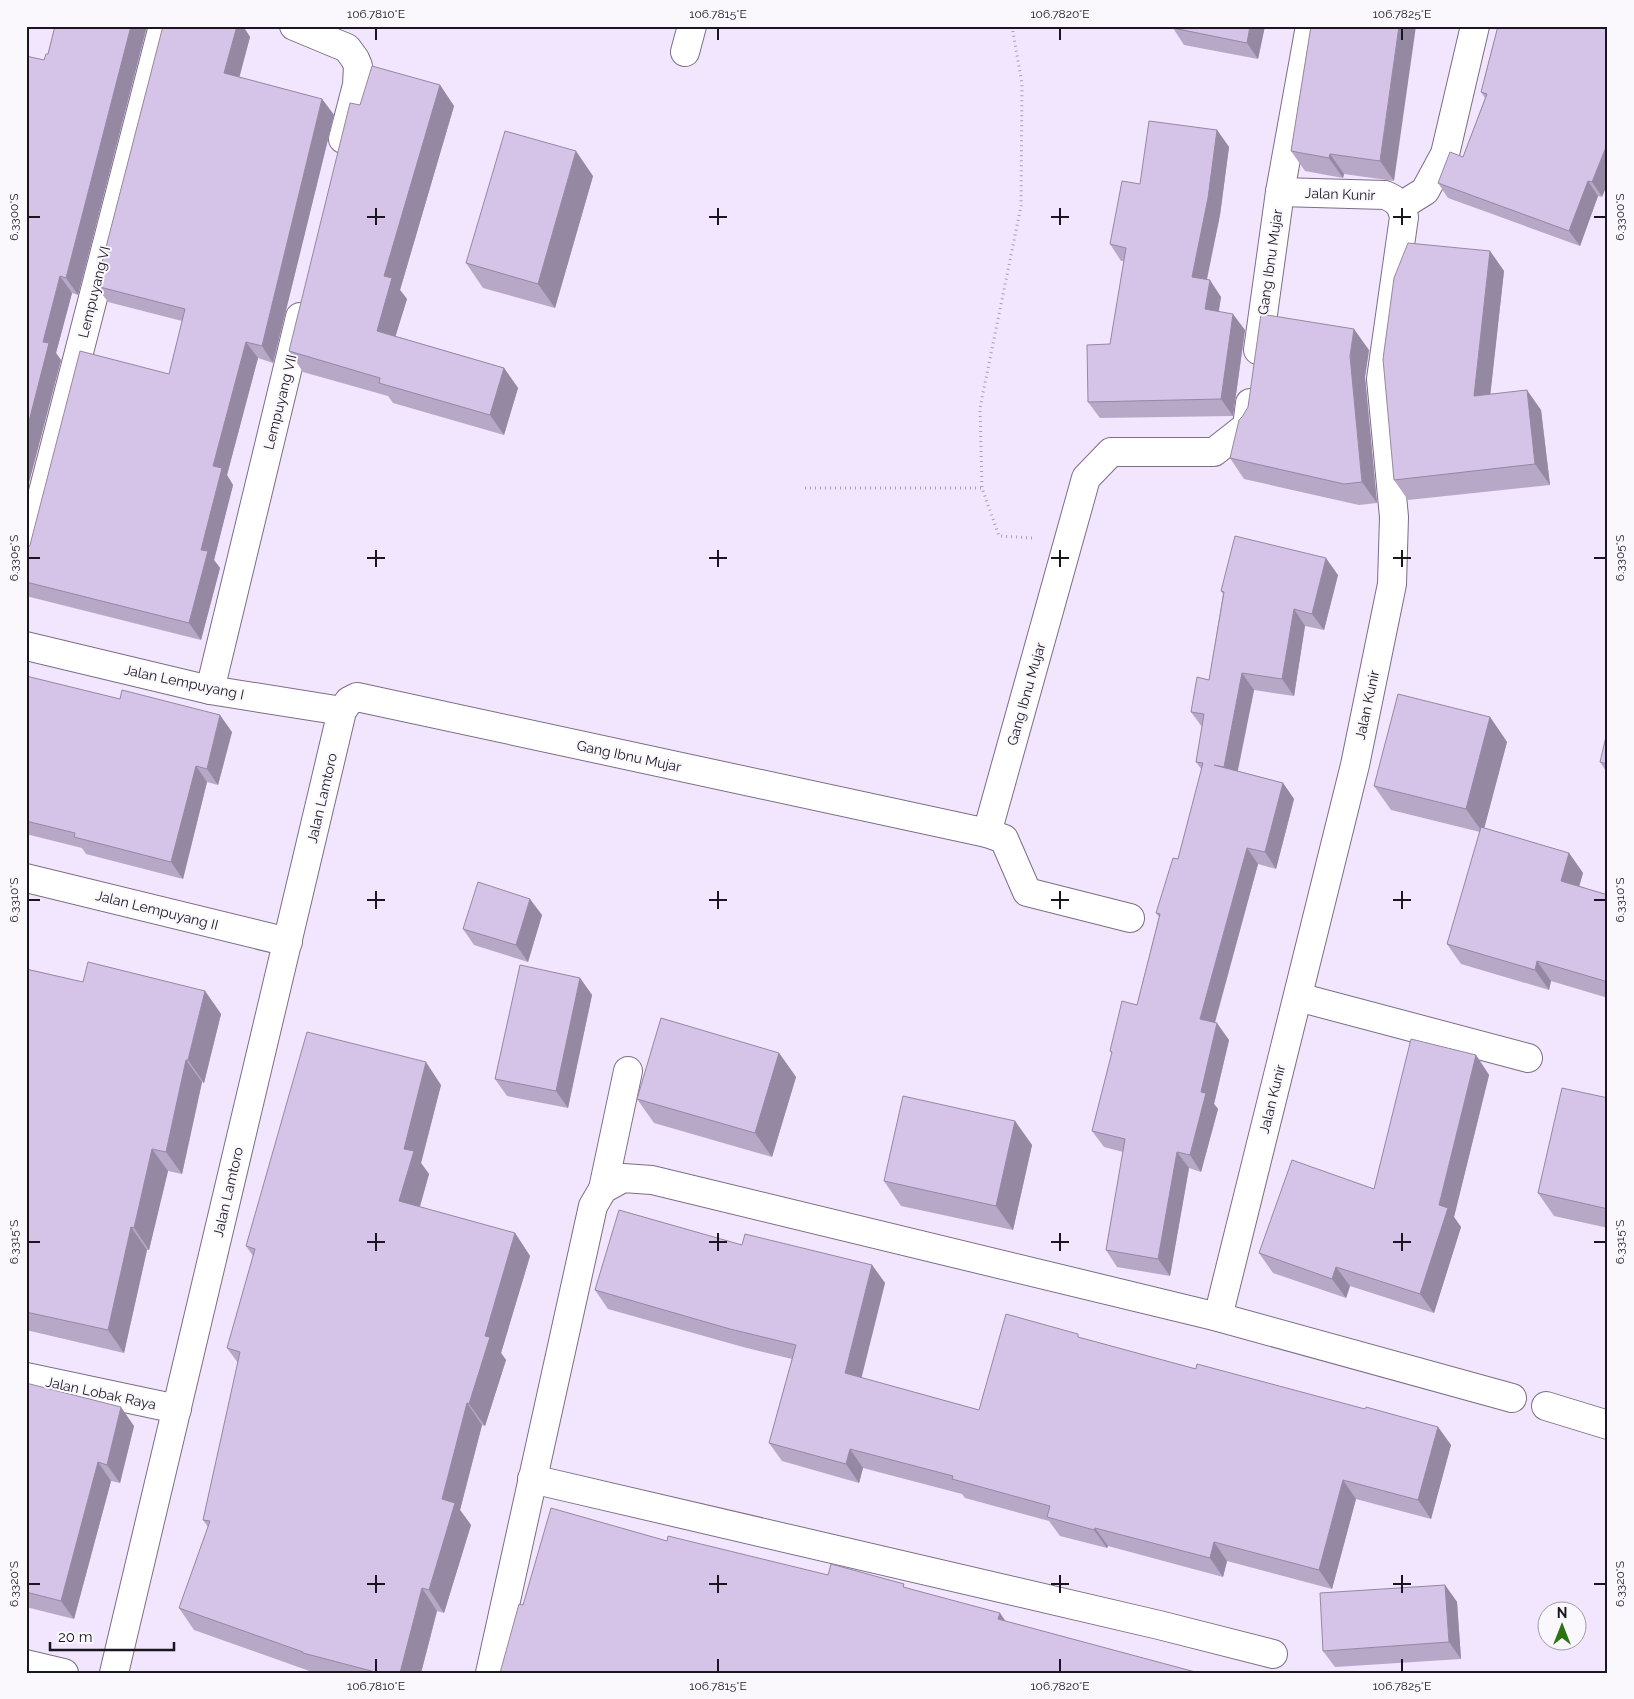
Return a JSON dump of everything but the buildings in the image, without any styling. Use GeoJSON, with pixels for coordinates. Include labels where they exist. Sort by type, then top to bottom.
{"type":"FeatureCollection","features":[{"type":"Feature","properties":{"kind":"street","name":"Lempuyang VI"},"geometry":{"type":"LineString","coordinates":[[26,558],[163,26]]}},
{"type":"Feature","properties":{"kind":"street"},"geometry":{"type":"LineString","coordinates":[[294,26],[347,48],[358,66],[357,85],[338,162]]}},
{"type":"Feature","properties":{"kind":"street","name":"Gang Ibnu Mujar"},"geometry":{"type":"LineString","coordinates":[[342,712],[349,701],[357,697],[987,832],[1086,478],[1111,452],[1214,452],[1247,426],[1280,192],[1310,26]]}},
{"type":"Feature","properties":{"kind":"street"},"geometry":{"type":"LineString","coordinates":[[1401,206],[1425,190],[1445,154],[1475,26]]}},
{"type":"Feature","properties":{"kind":"street","name":"Jalan Kunir"},"geometry":{"type":"LineString","coordinates":[[1218,1317],[1355,765],[1392,584],[1394,517],[1381,378],[1404,216],[1401,206],[1394,199],[1385,195],[1280,192]]}},
{"type":"Feature","properties":{"kind":"street","name":"Lempuyang VII"},"geometry":{"type":"LineString","coordinates":[[210,690],[305,296]]}},
{"type":"Feature","properties":{"kind":"street","name":"Jalan Lempuyang I"},"geometry":{"type":"LineString","coordinates":[[26,646],[210,690],[342,712]]}},
{"type":"Feature","properties":{"kind":"street","name":"Jalan Lamtoro"},"geometry":{"type":"LineString","coordinates":[[114,1673],[342,712]]}},
{"type":"Feature","properties":{"kind":"street"},"geometry":{"type":"LineString","coordinates":[[987,832],[1004,839],[1027,892],[1130,918]]}},
{"type":"Feature","properties":{"kind":"street","name":"Jalan Lempuyang II"},"geometry":{"type":"LineString","coordinates":[[26,878],[288,942]]}},
{"type":"Feature","properties":{"kind":"street"},"geometry":{"type":"LineString","coordinates":[[1298,997],[1528,1058]]}},
{"type":"Feature","properties":{"kind":"street"},"geometry":{"type":"LineString","coordinates":[[490,1673],[593,1206],[603,1189],[628,1071]]}},
{"type":"Feature","properties":{"kind":"street"},"geometry":{"type":"LineString","coordinates":[[603,1189],[623,1178],[652,1180],[1218,1317],[1512,1398]]}},
{"type":"Feature","properties":{"kind":"street","name":"Jalan Lobak Raya"},"geometry":{"type":"LineString","coordinates":[[26,1378],[177,1409]]}},
{"type":"Feature","properties":{"kind":"street"},"geometry":{"type":"LineString","coordinates":[[1546,1406],[1608,1425]]}},
{"type":"Feature","properties":{"kind":"street"},"geometry":{"type":"LineString","coordinates":[[532,1479],[1159,1625],[1272,1654]]}},
{"type":"Feature","properties":{"kind":"street"},"geometry":{"type":"LineString","coordinates":[[26,1664],[64,1673]]}},
{"type":"Feature","properties":{"kind":"path"},"geometry":{"type":"LineString","coordinates":[[1012,26],[1022,84],[1021,206],[980,408],[982,488],[999,536],[1069,539]]}},
{"type":"Feature","properties":{"kind":"path"},"geometry":{"type":"LineString","coordinates":[[805,488],[982,488]]}}]}
